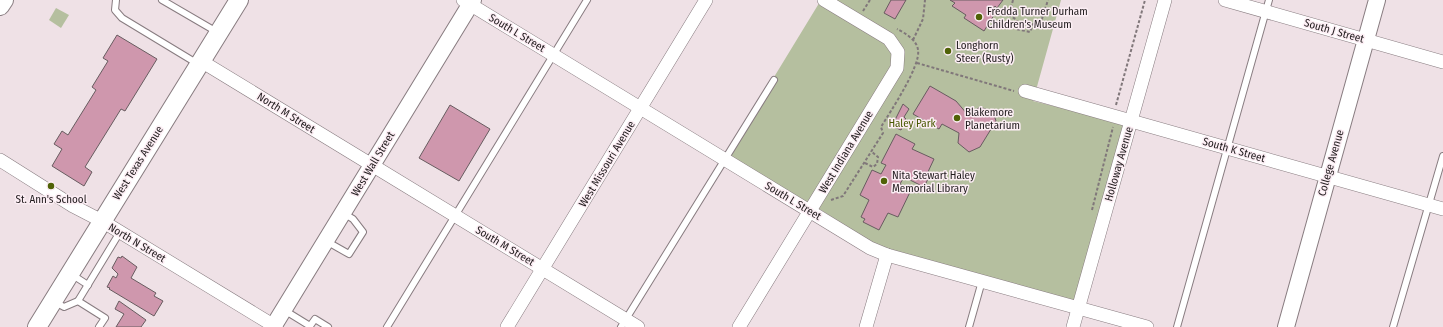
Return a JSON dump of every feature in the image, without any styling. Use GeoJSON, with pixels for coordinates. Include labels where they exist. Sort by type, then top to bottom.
{"type":"FeatureCollection","features":[{"type":"Feature","properties":{"kind":"main road"},"geometry":{"type":"LineString","coordinates":[[0,6],[4,0]]}},
{"type":"Feature","properties":{"kind":"main road","name":"West Texas Avenue"},"geometry":{"type":"LineString","coordinates":[[37,327],[239,0]]}},
{"type":"Feature","properties":{"kind":"street","name":"West Missouri Avenue"},"geometry":{"type":"LineString","coordinates":[[507,327],[706,0]]}},
{"type":"Feature","properties":{"kind":"street","name":"West Indiana Avenue"},"geometry":{"type":"LineString","coordinates":[[739,327],[894,72],[898,56],[894,45],[889,39],[824,0]]}},
{"type":"Feature","properties":{"kind":"street","name":"Holloway Avenue"},"geometry":{"type":"LineString","coordinates":[[1073,327],[1165,0]]}},
{"type":"Feature","properties":{"kind":"street","name":"South J Street"},"geometry":{"type":"LineString","coordinates":[[1225,0],[1267,6],[1366,40],[1443,62]]}},
{"type":"Feature","properties":{"kind":"street","name":"College Avenue"},"geometry":{"type":"LineString","coordinates":[[1286,327],[1377,0]]}},
{"type":"Feature","properties":{"kind":"street","name":"South L Street"},"geometry":{"type":"LineString","coordinates":[[469,1],[553,55],[870,248],[886,255],[1147,327]]}},
{"type":"Feature","properties":{"kind":"street","name":"West Wall Street"},"geometry":{"type":"LineString","coordinates":[[274,327],[372,166],[469,1]]}},
{"type":"Feature","properties":{"kind":"street","name":"North M Street"},"geometry":{"type":"LineString","coordinates":[[200,63],[372,166]]}},
{"type":"Feature","properties":{"kind":"street","name":"South K Street"},"geometry":{"type":"LineString","coordinates":[[1025,90],[1443,209]]}},
{"type":"Feature","properties":{"kind":"street","name":"North N Street"},"geometry":{"type":"LineString","coordinates":[[0,160],[73,206],[120,232],[274,327]]}},
{"type":"Feature","properties":{"kind":"street","name":"South M Street"},"geometry":{"type":"LineString","coordinates":[[372,166],[542,269],[624,323],[638,327]]}},
{"type":"Feature","properties":{"kind":"street"},"geometry":{"type":"LineString","coordinates":[[866,327],[886,255]]}},
{"type":"Feature","properties":{"kind":"lane"},"geometry":{"type":"LineString","coordinates":[[116,0],[115,10],[122,18],[200,63]]}},
{"type":"Feature","properties":{"kind":"lane"},"geometry":{"type":"LineString","coordinates":[[162,0],[218,33]]}},
{"type":"Feature","properties":{"kind":"lane"},"geometry":{"type":"LineString","coordinates":[[386,327],[587,0]]}},
{"type":"Feature","properties":{"kind":"lane"},"geometry":{"type":"LineString","coordinates":[[1177,327],[1267,6]]}},
{"type":"Feature","properties":{"kind":"lane"},"geometry":{"type":"LineString","coordinates":[[624,323],[774,80]]}},
{"type":"Feature","properties":{"kind":"lane"},"geometry":{"type":"LineString","coordinates":[[1393,327],[1443,156]]}},
{"type":"Feature","properties":{"kind":"lane"},"geometry":{"type":"LineString","coordinates":[[326,241],[349,254],[363,232],[353,219],[343,214]]}},
{"type":"Feature","properties":{"kind":"lane"},"geometry":{"type":"LineString","coordinates":[[53,301],[64,307],[78,301],[120,232]]}},
{"type":"Feature","properties":{"kind":"lane"},"geometry":{"type":"LineString","coordinates":[[69,274],[88,285]]}},
{"type":"Feature","properties":{"kind":"lane"},"geometry":{"type":"LineString","coordinates":[[970,327],[982,281]]}},
{"type":"Feature","properties":{"kind":"lane"},"geometry":{"type":"LineString","coordinates":[[78,301],[105,318],[99,327]]}},
{"type":"Feature","properties":{"kind":"lane"},"geometry":{"type":"LineString","coordinates":[[284,310],[310,326],[315,319],[328,327]]}},
{"type":"Feature","properties":{"kind":"path"},"geometry":{"type":"LineString","coordinates":[[913,40],[923,19],[925,0]]}},
{"type":"Feature","properties":{"kind":"path"},"geometry":{"type":"LineString","coordinates":[[1013,0],[1009,15],[1017,20],[1016,28],[1030,32],[1033,24],[1040,25],[1048,0]]}},
{"type":"Feature","properties":{"kind":"path"},"geometry":{"type":"LineString","coordinates":[[1091,214],[1113,132],[1114,116],[1145,0]]}},
{"type":"Feature","properties":{"kind":"path"},"geometry":{"type":"LineString","coordinates":[[862,12],[869,15]]}},
{"type":"Feature","properties":{"kind":"path"},"geometry":{"type":"LineString","coordinates":[[828,201],[843,196],[865,162],[883,132],[881,127],[917,63],[918,49],[913,40],[897,29]]}},
{"type":"Feature","properties":{"kind":"path"},"geometry":{"type":"LineString","coordinates":[[865,162],[873,167],[878,164],[878,157],[871,152]]}},
{"type":"Feature","properties":{"kind":"green space","name":"Haley Park"},"geometry":{"type":"Polygon","coordinates":[[[821,0],[1061,0],[1033,101],[1126,124],[1075,301],[872,244],[818,208],[724,159],[821,0]]]}},
{"type":"Feature","properties":{"kind":"green space"},"geometry":{"type":"Polygon","coordinates":[[[56,8],[69,15],[61,28],[49,20],[56,8]]]}},
{"type":"Feature","properties":{"kind":"building"},"geometry":{"type":"Polygon","coordinates":[[[891,0],[906,0],[895,19],[884,13],[891,0]]]}},
{"type":"Feature","properties":{"kind":"building","name":"Fredda Turner Durham Children's Museum"},"geometry":{"type":"Polygon","coordinates":[[[950,0],[1003,0],[997,8],[995,6],[993,9],[996,12],[984,31],[964,18],[966,15],[952,6],[955,3],[950,0]]]}},
{"type":"Feature","properties":{"kind":"building"},"geometry":{"type":"Polygon","coordinates":[[[117,35],[157,59],[125,111],[121,109],[85,167],[92,172],[84,186],[52,166],[62,149],[54,144],[62,131],[68,135],[96,90],[92,87],[108,61],[103,58],[117,35]]]}},
{"type":"Feature","properties":{"kind":"building","name":"Blakemore Planetarium"},"geometry":{"type":"Polygon","coordinates":[[[930,86],[956,101],[968,115],[980,107],[993,112],[996,121],[980,147],[969,152],[958,143],[959,133],[942,124],[939,129],[913,114],[930,86]]]}},
{"type":"Feature","properties":{"kind":"building"},"geometry":{"type":"Polygon","coordinates":[[[903,104],[909,109],[904,117],[906,119],[903,122],[905,123],[901,130],[892,126],[903,104]]]}},
{"type":"Feature","properties":{"kind":"building"},"geometry":{"type":"Polygon","coordinates":[[[450,105],[490,129],[459,181],[419,158],[450,105]]]}},
{"type":"Feature","properties":{"kind":"building","name":"Nita Stewart Haley Memorial Library"},"geometry":{"type":"Polygon","coordinates":[[[896,134],[915,144],[912,149],[934,159],[927,174],[930,175],[924,187],[904,177],[900,184],[911,190],[898,217],[888,213],[879,230],[863,222],[865,219],[861,217],[869,200],[860,195],[872,170],[881,174],[886,165],[881,163],[896,134]]]}},
{"type":"Feature","properties":{"kind":"building"},"geometry":{"type":"Polygon","coordinates":[[[122,256],[137,267],[131,278],[156,293],[154,296],[163,301],[154,316],[107,287],[113,276],[116,278],[118,274],[112,268],[118,257],[121,258],[122,256]]]}},
{"type":"Feature","properties":{"kind":"building"},"geometry":{"type":"Polygon","coordinates":[[[119,301],[146,320],[141,327],[116,327],[124,314],[115,309],[119,301]]]}},
{"type":"Feature","properties":{"kind":"place","name":"Fredda Turner Durham Children's Museum"},"geometry":{"type":"Point","coordinates":[979,17]}},
{"type":"Feature","properties":{"kind":"place","name":"Longhorn Steer (Rusty)"},"geometry":{"type":"Point","coordinates":[948,51]}},
{"type":"Feature","properties":{"kind":"place","name":"Blakemore Planetarium"},"geometry":{"type":"Point","coordinates":[957,118]}},
{"type":"Feature","properties":{"kind":"place","name":"Nita Stewart Haley Memorial Library"},"geometry":{"type":"Point","coordinates":[884,181]}},
{"type":"Feature","properties":{"kind":"place","name":"St. Ann's School"},"geometry":{"type":"Point","coordinates":[51,186]}}]}
